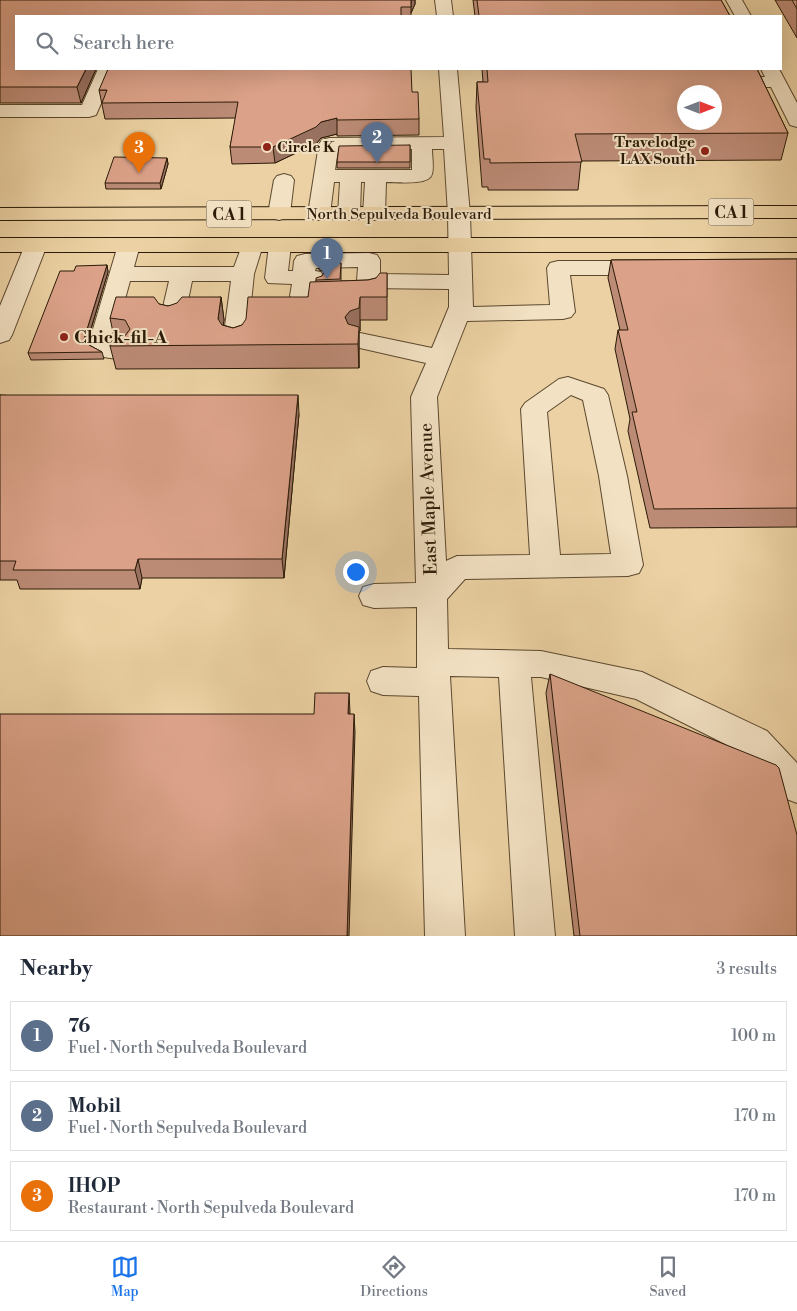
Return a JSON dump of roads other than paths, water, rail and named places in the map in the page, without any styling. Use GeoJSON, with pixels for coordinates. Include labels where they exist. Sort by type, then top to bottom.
{"type":"FeatureCollection","features":[{"type":"Feature","properties":{"kind":"highway","name":"North Sepulveda Boulevard"},"geometry":{"type":"LineString","coordinates":[[0,214],[797,212]]}},
{"type":"Feature","properties":{"kind":"highway","name":"North Sepulveda Boulevard"},"geometry":{"type":"LineString","coordinates":[[0,245],[280,245],[369,266],[459,245],[797,246]]}},
{"type":"Feature","properties":{"kind":"street"},"geometry":{"type":"LineString","coordinates":[[443,0],[444,15]]}},
{"type":"Feature","properties":{"kind":"street"},"geometry":{"type":"LineString","coordinates":[[734,0],[742,15]]}},
{"type":"Feature","properties":{"kind":"street"},"geometry":{"type":"LineString","coordinates":[[0,111],[89,111],[107,70]]}},
{"type":"Feature","properties":{"kind":"street","name":"East Maple Avenue"},"geometry":{"type":"LineString","coordinates":[[445,936],[424,397],[461,307],[459,214],[448,70]]}},
{"type":"Feature","properties":{"kind":"street"},"geometry":{"type":"LineString","coordinates":[[710,82],[773,75],[797,122]]}},
{"type":"Feature","properties":{"kind":"street"},"geometry":{"type":"LineString","coordinates":[[324,176],[417,176],[422,174],[422,143]]}},
{"type":"Feature","properties":{"kind":"street"},"geometry":{"type":"LineString","coordinates":[[319,214],[329,144],[454,143]]}},
{"type":"Feature","properties":{"kind":"street"},"geometry":{"type":"LineString","coordinates":[[349,214],[351,176]]}},
{"type":"Feature","properties":{"kind":"street"},"geometry":{"type":"LineString","coordinates":[[374,214],[376,176]]}},
{"type":"Feature","properties":{"kind":"street"},"geometry":{"type":"LineString","coordinates":[[279,214],[284,180]]}},
{"type":"Feature","properties":{"kind":"street"},"geometry":{"type":"LineString","coordinates":[[0,335],[36,245]]}},
{"type":"Feature","properties":{"kind":"street"},"geometry":{"type":"LineString","coordinates":[[121,352],[108,350],[100,346],[129,245]]}},
{"type":"Feature","properties":{"kind":"street"},"geometry":{"type":"LineString","coordinates":[[235,341],[243,274],[252,245]]}},
{"type":"Feature","properties":{"kind":"street"},"geometry":{"type":"LineString","coordinates":[[280,245],[276,278],[308,277]]}},
{"type":"Feature","properties":{"kind":"street"},"geometry":{"type":"LineString","coordinates":[[369,266],[368,294],[302,296],[308,277],[305,260],[369,266],[460,282]]}},
{"type":"Feature","properties":{"kind":"street"},"geometry":{"type":"LineString","coordinates":[[341,277],[369,266]]}},
{"type":"Feature","properties":{"kind":"street"},"geometry":{"type":"LineString","coordinates":[[458,314],[563,312],[558,268],[666,268]]}},
{"type":"Feature","properties":{"kind":"street"},"geometry":{"type":"LineString","coordinates":[[121,274],[243,274]]}},
{"type":"Feature","properties":{"kind":"street"},"geometry":{"type":"LineString","coordinates":[[172,320],[182,274]]}},
{"type":"Feature","properties":{"kind":"street"},"geometry":{"type":"LineString","coordinates":[[360,341],[440,358]]}},
{"type":"Feature","properties":{"kind":"street"},"geometry":{"type":"LineString","coordinates":[[374,596],[432,595],[457,568],[546,567],[628,565],[613,476],[595,395],[568,385],[534,409],[546,567]]}},
{"type":"Feature","properties":{"kind":"street"},"geometry":{"type":"LineString","coordinates":[[514,664],[535,936]]}},
{"type":"Feature","properties":{"kind":"street"},"geometry":{"type":"LineString","coordinates":[[384,681],[434,672],[514,664],[541,664],[642,686],[755,742],[797,787]]}},
{"type":"Feature","properties":{"kind":"place","name":"Circle K"},"geometry":{"type":"Point","coordinates":[267,147]}},
{"type":"Feature","properties":{"kind":"place","name":"Travelodge LAX South"},"geometry":{"type":"Point","coordinates":[705,151]}},
{"type":"Feature","properties":{"kind":"place","name":"Mobil"},"geometry":{"type":"Point","coordinates":[377,163]}},
{"type":"Feature","properties":{"kind":"place","name":"IHOP"},"geometry":{"type":"Point","coordinates":[139,173]}},
{"type":"Feature","properties":{"kind":"place","name":"76"},"geometry":{"type":"Point","coordinates":[327,279]}},
{"type":"Feature","properties":{"kind":"place","name":"Chick-fil-A"},"geometry":{"type":"Point","coordinates":[64,337]}}]}
